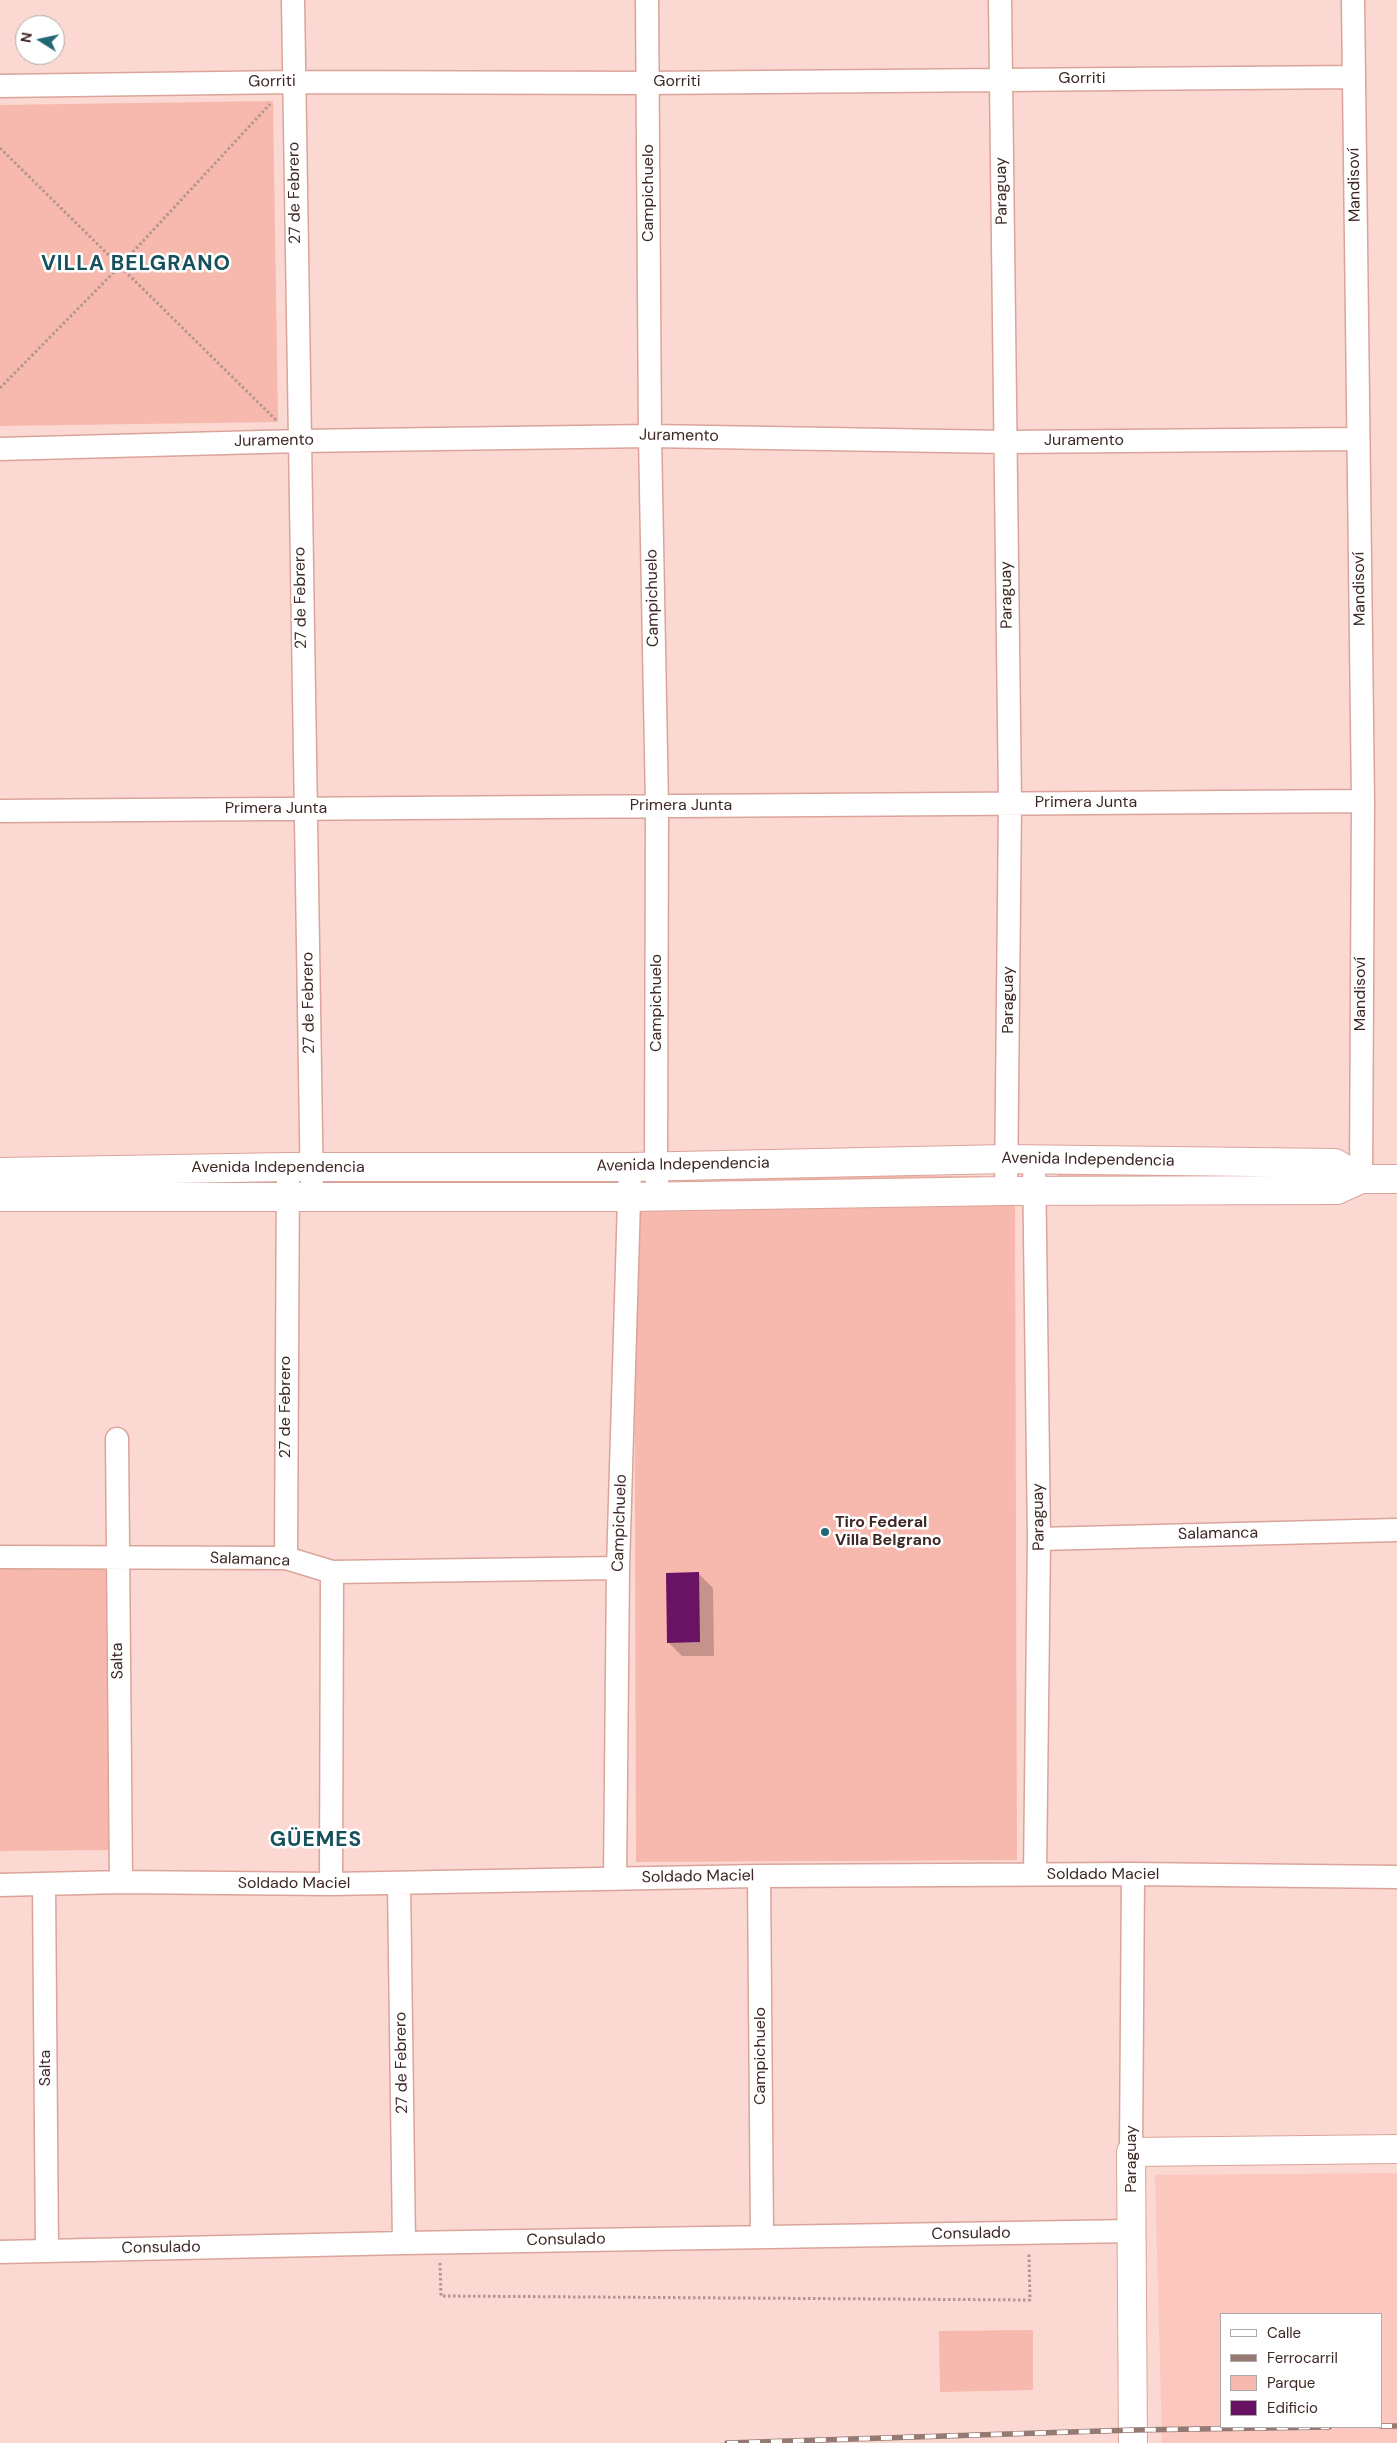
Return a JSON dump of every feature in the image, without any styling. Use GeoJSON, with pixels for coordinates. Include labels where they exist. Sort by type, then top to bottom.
{"type":"FeatureCollection","features":[{"type":"Feature","properties":{"kind":"street","name":"27 de Febrero"},"geometry":{"type":"LineString","coordinates":[[286,1558],[300,1167],[304,809],[293,0]]}},
{"type":"Feature","properties":{"kind":"street","name":"Campichuelo"},"geometry":{"type":"LineString","coordinates":[[615,1879],[618,1568],[630,1197],[643,1166],[657,806],[650,436],[647,0]]}},
{"type":"Feature","properties":{"kind":"street","name":"Paraguay"},"geometry":{"type":"LineString","coordinates":[[1000,0],[1010,803],[1006,1191]]}},
{"type":"Feature","properties":{"kind":"street","name":"Mandisoví"},"geometry":{"type":"LineString","coordinates":[[1353,0],[1363,801],[1361,1179]]}},
{"type":"Feature","properties":{"kind":"street","name":"Gorriti"},"geometry":{"type":"LineString","coordinates":[[0,86],[293,82],[648,83],[1354,77]]}},
{"type":"Feature","properties":{"kind":"street","name":"Juramento"},"geometry":{"type":"LineString","coordinates":[[0,448],[650,436],[1005,442],[1358,439]]}},
{"type":"Feature","properties":{"kind":"street","name":"Primera Junta"},"geometry":{"type":"LineString","coordinates":[[0,811],[1363,801]]}},
{"type":"Feature","properties":{"kind":"street","name":"Paraguay"},"geometry":{"type":"LineString","coordinates":[[1034,1159],[1039,1539],[1035,1874]]}},
{"type":"Feature","properties":{"kind":"street","name":"Avenida Independencia"},"geometry":{"type":"LineString","coordinates":[[0,1172],[300,1167],[643,1166],[1034,1159],[1335,1163],[1361,1179]]}},
{"type":"Feature","properties":{"kind":"street","name":"Campichuelo"},"geometry":{"type":"LineString","coordinates":[[643,1166],[658,1196]]}},
{"type":"Feature","properties":{"kind":"street","name":"Avenida Independencia"},"geometry":{"type":"LineString","coordinates":[[0,1196],[630,1197],[1006,1191],[1337,1190],[1361,1179],[1397,1179]]}},
{"type":"Feature","properties":{"kind":"street","name":"Salta"},"geometry":{"type":"LineString","coordinates":[[117,1439],[121,1882]]}},
{"type":"Feature","properties":{"kind":"street","name":"Salamanca"},"geometry":{"type":"LineString","coordinates":[[1039,1539],[1397,1530]]}},
{"type":"Feature","properties":{"kind":"street","name":"Salamanca"},"geometry":{"type":"LineString","coordinates":[[0,1557],[286,1558],[332,1572],[618,1568]]}},
{"type":"Feature","properties":{"kind":"street"},"geometry":{"type":"LineString","coordinates":[[331,1884],[332,1572]]}},
{"type":"Feature","properties":{"kind":"street","name":"Soldado Maciel"},"geometry":{"type":"LineString","coordinates":[[0,1884],[44,1885],[121,1882],[331,1884],[759,1876],[1035,1874],[1397,1877]]}},
{"type":"Feature","properties":{"kind":"street","name":"Paraguay"},"geometry":{"type":"LineString","coordinates":[[1134,1874],[1131,2152],[1134,2443]]}},
{"type":"Feature","properties":{"kind":"street","name":"Campichuelo"},"geometry":{"type":"LineString","coordinates":[[759,1876],[762,2237]]}},
{"type":"Feature","properties":{"kind":"street","name":"27 de Febrero"},"geometry":{"type":"LineString","coordinates":[[399,1883],[404,2242]]}},
{"type":"Feature","properties":{"kind":"street","name":"Salta"},"geometry":{"type":"LineString","coordinates":[[44,1885],[47,2251]]}},
{"type":"Feature","properties":{"kind":"street"},"geometry":{"type":"LineString","coordinates":[[1131,2152],[1397,2149]]}},
{"type":"Feature","properties":{"kind":"street","name":"Consulado"},"geometry":{"type":"LineString","coordinates":[[0,2252],[404,2242],[1132,2231]]}},
{"type":"Feature","properties":{"kind":"path"},"geometry":{"type":"LineString","coordinates":[[0,388],[119,267],[273,101],[293,82]]}},
{"type":"Feature","properties":{"kind":"path"},"geometry":{"type":"LineString","coordinates":[[0,148],[119,267],[299,441]]}},
{"type":"Feature","properties":{"kind":"path"},"geometry":{"type":"LineString","coordinates":[[439,2242],[441,2296],[1030,2300],[1029,2233]]}},
{"type":"Feature","properties":{"kind":"shaded area"},"geometry":{"type":"Polygon","coordinates":[[[1397,2173],[1397,2443],[1162,2443],[1155,2175],[1397,2173]]]}},
{"type":"Feature","properties":{"kind":"green space"},"geometry":{"type":"Polygon","coordinates":[[[273,101],[278,422],[0,426],[0,105],[273,101]]]}},
{"type":"Feature","properties":{"kind":"green space"},"geometry":{"type":"Polygon","coordinates":[[[1057,1173],[1335,1173],[1334,1180],[1057,1180],[1057,1173]]]}},
{"type":"Feature","properties":{"kind":"green space"},"geometry":{"type":"Polygon","coordinates":[[[681,1176],[981,1176],[981,1183],[681,1182],[681,1176]]]}},
{"type":"Feature","properties":{"kind":"green space"},"geometry":{"type":"Polygon","coordinates":[[[335,1178],[612,1178],[612,1184],[335,1184],[335,1178]]]}},
{"type":"Feature","properties":{"kind":"green space","name":"Tiro Federal Villa Belgrano"},"geometry":{"type":"Polygon","coordinates":[[[1015,1203],[1017,1860],[636,1862],[634,1205],[1015,1203]]]}},
{"type":"Feature","properties":{"kind":"green space"},"geometry":{"type":"Polygon","coordinates":[[[106,1566],[109,1850],[0,1851],[0,1567],[106,1566]]]}},
{"type":"Feature","properties":{"kind":"green space"},"geometry":{"type":"Polygon","coordinates":[[[1033,2330],[1033,2390],[940,2392],[939,2331],[1033,2330]]]}},
{"type":"Feature","properties":{"kind":"building"},"geometry":{"type":"Polygon","coordinates":[[[699,1572],[700,1642],[667,1643],[666,1573],[699,1572]]]}},
{"type":"Feature","properties":{"kind":"railway"},"geometry":{"type":"LineString","coordinates":[[1382,2426],[1397,2426]]}},
{"type":"Feature","properties":{"kind":"railway"},"geometry":{"type":"LineString","coordinates":[[727,2443],[1133,2430],[1264,2428]]}},
{"type":"Feature","properties":{"kind":"place","name":"Tiro Federal Villa Belgrano"},"geometry":{"type":"Point","coordinates":[825,1532]}},
{"type":"Feature","properties":{"kind":"district","name":"VILLA BELGRANO"},"geometry":{"type":"Point","coordinates":[136,264]}},
{"type":"Feature","properties":{"kind":"district","name":"GÜEMES"},"geometry":{"type":"Point","coordinates":[316,1840]}}]}
